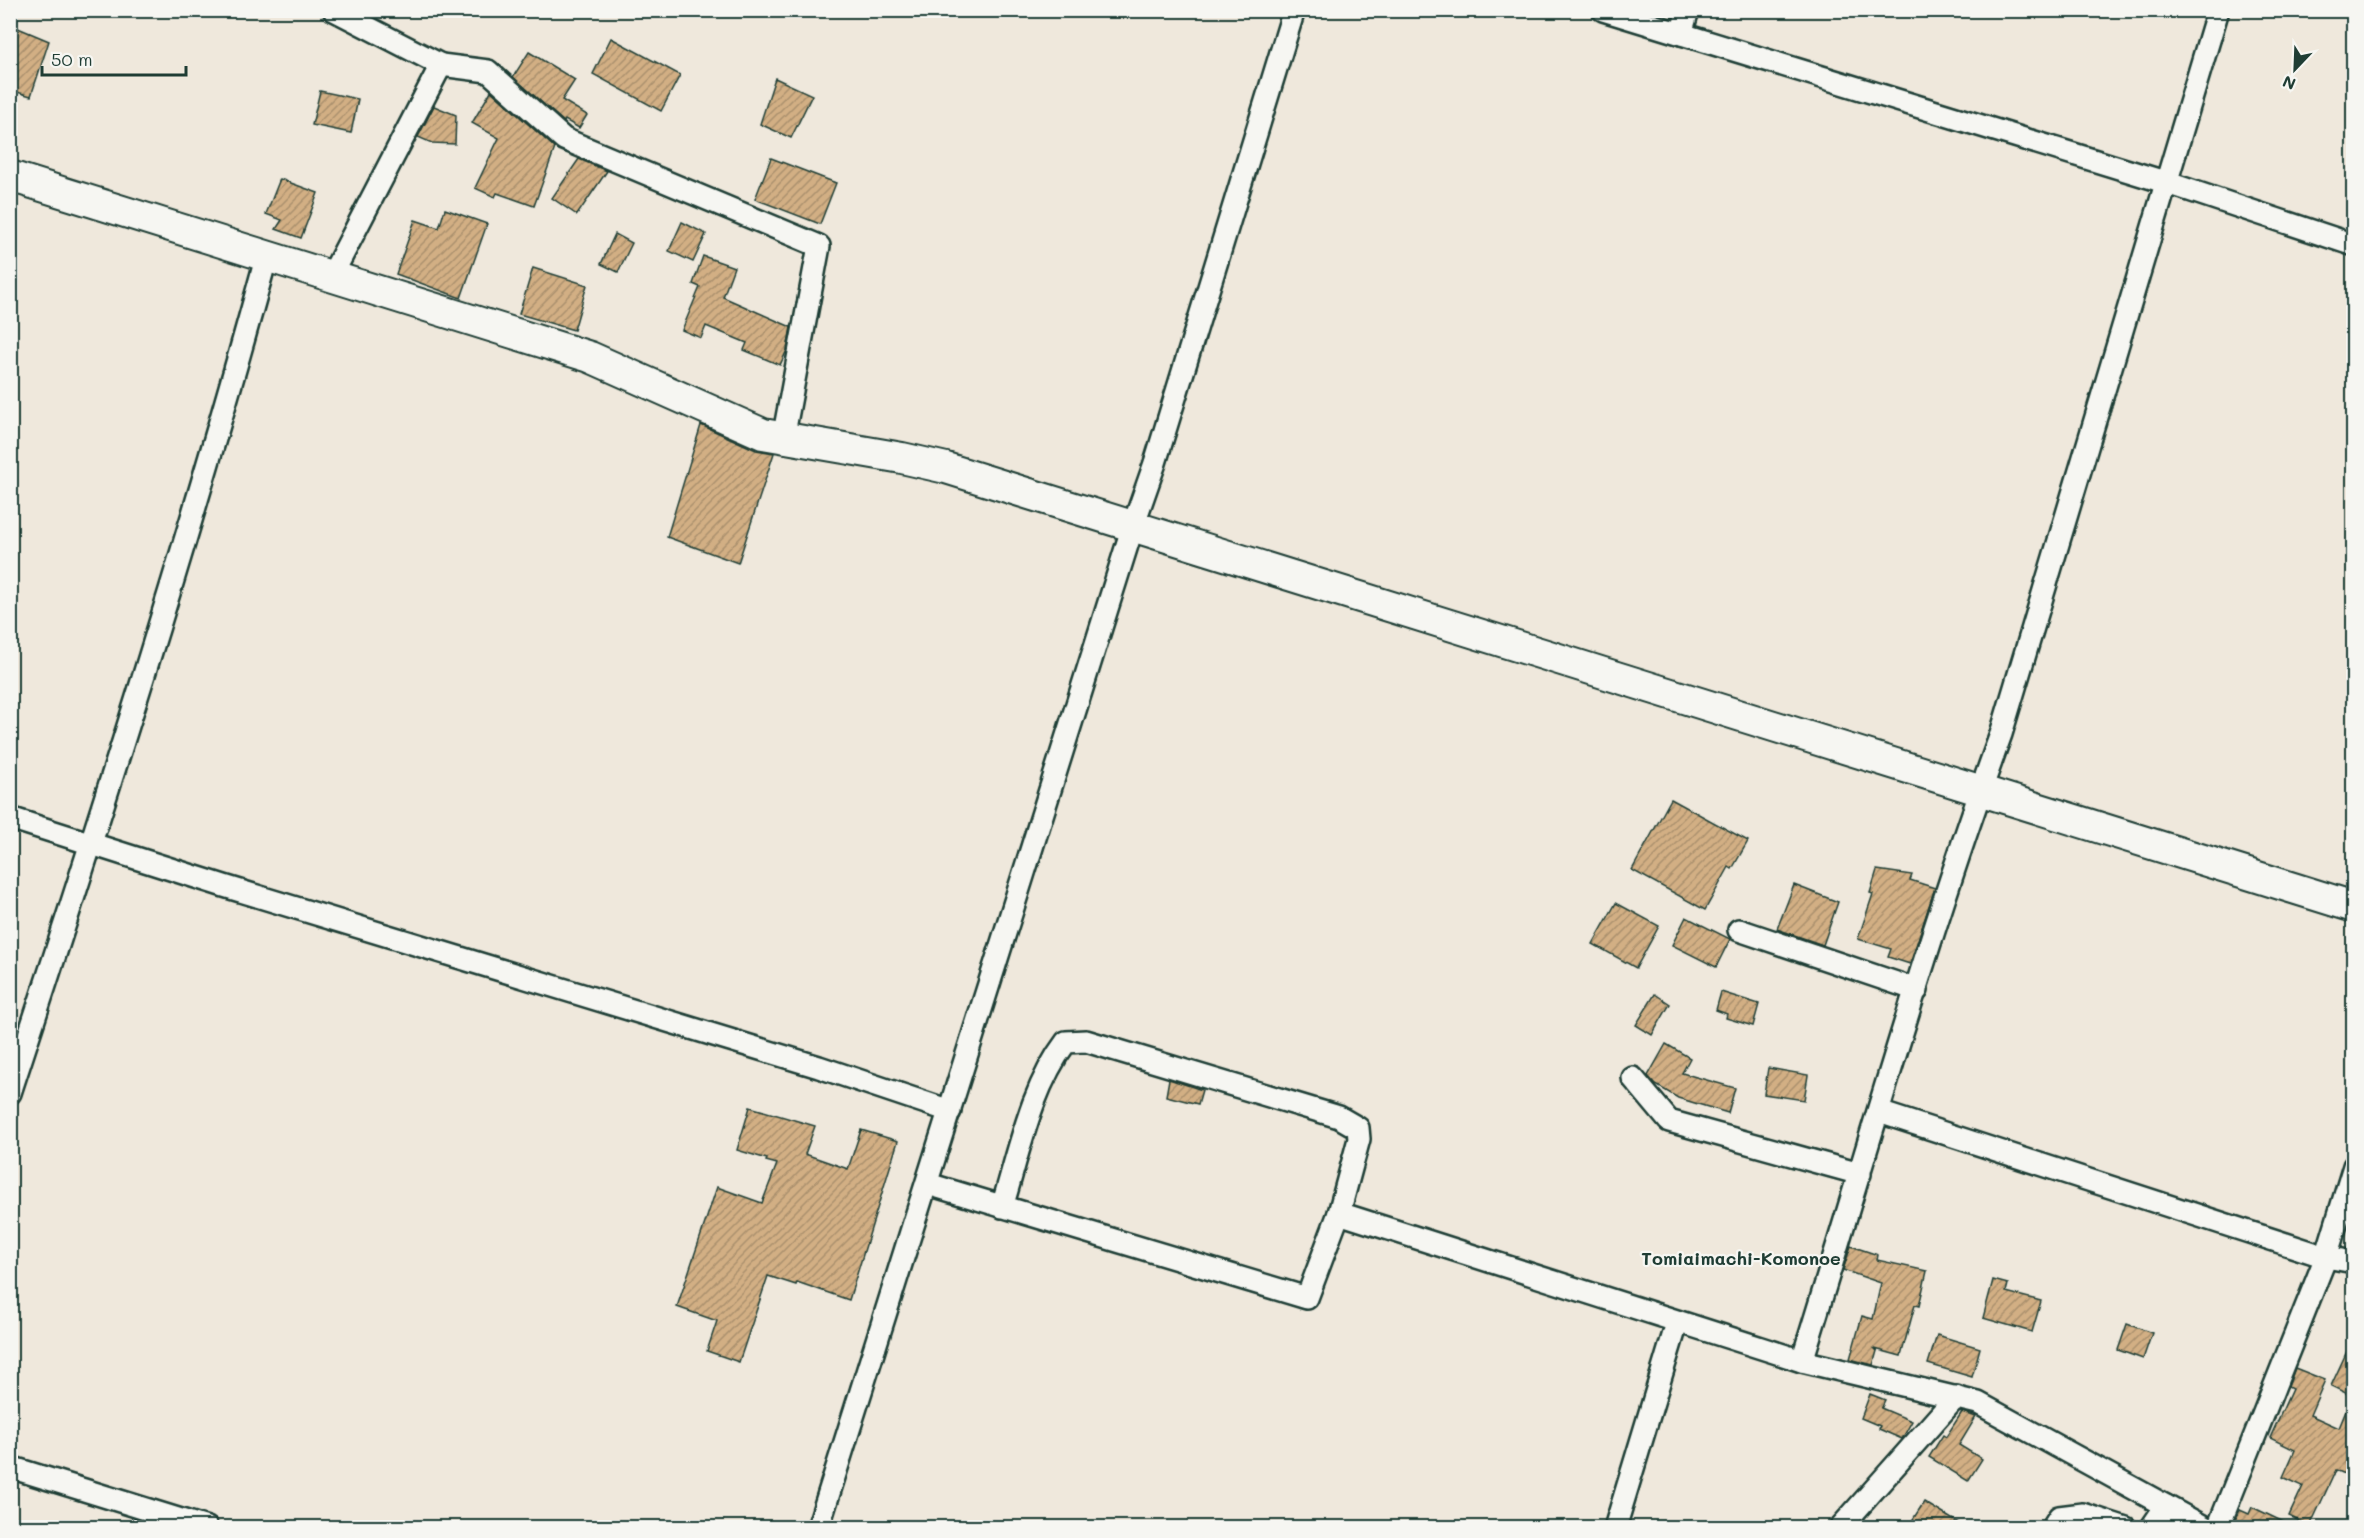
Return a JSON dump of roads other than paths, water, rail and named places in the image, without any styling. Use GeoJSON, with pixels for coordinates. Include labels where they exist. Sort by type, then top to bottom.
{"type":"FeatureCollection","features":[{"type":"Feature","properties":{"kind":"street"},"geometry":{"type":"LineString","coordinates":[[334,10],[441,64],[488,71],[564,139],[819,246],[783,439]]}},
{"type":"Feature","properties":{"kind":"street"},"geometry":{"type":"LineString","coordinates":[[818,1527],[928,1184],[1133,526],[1155,463],[1294,10]]}},
{"type":"Feature","properties":{"kind":"street"},"geometry":{"type":"LineString","coordinates":[[1603,10],[2168,183],[2354,245]]}},
{"type":"Feature","properties":{"kind":"street"},"geometry":{"type":"LineString","coordinates":[[1681,34],[1688,10]]}},
{"type":"Feature","properties":{"kind":"street"},"geometry":{"type":"LineString","coordinates":[[1802,1361],[1917,990],[2041,605],[2218,10]]}},
{"type":"Feature","properties":{"kind":"street"},"geometry":{"type":"LineString","coordinates":[[332,275],[441,64]]}},
{"type":"Feature","properties":{"kind":"street"},"geometry":{"type":"LineString","coordinates":[[10,176],[590,357],[763,434],[946,468],[2354,907]]}},
{"type":"Feature","properties":{"kind":"street"},"geometry":{"type":"LineString","coordinates":[[10,1093],[92,843],[228,397],[267,255]]}},
{"type":"Feature","properties":{"kind":"street"},"geometry":{"type":"LineString","coordinates":[[10,818],[246,893],[819,1067],[950,1111]]}},
{"type":"Feature","properties":{"kind":"street"},"geometry":{"type":"LineString","coordinates":[[1739,930],[1917,990]]}},
{"type":"Feature","properties":{"kind":"street"},"geometry":{"type":"LineString","coordinates":[[928,1184],[1002,1207],[1307,1298],[1339,1213],[1359,1139],[1358,1128],[1351,1122],[1086,1041],[1066,1042],[1052,1060],[1035,1099],[1002,1207]]}},
{"type":"Feature","properties":{"kind":"street"},"geometry":{"type":"LineString","coordinates":[[1633,1077],[1669,1121],[1860,1174]]}},
{"type":"Feature","properties":{"kind":"street"},"geometry":{"type":"LineString","coordinates":[[1879,1112],[2326,1257],[2354,1262]]}},
{"type":"Feature","properties":{"kind":"street"},"geometry":{"type":"LineString","coordinates":[[2218,1527],[2326,1257],[2354,1166]]}},
{"type":"Feature","properties":{"kind":"street"},"geometry":{"type":"LineString","coordinates":[[1339,1213],[1677,1323],[1802,1361],[1978,1403],[2206,1527]]}},
{"type":"Feature","properties":{"kind":"street"},"geometry":{"type":"LineString","coordinates":[[1615,1527],[1677,1323]]}},
{"type":"Feature","properties":{"kind":"street"},"geometry":{"type":"LineString","coordinates":[[1840,1527],[1956,1397]]}},
{"type":"Feature","properties":{"kind":"street"},"geometry":{"type":"LineString","coordinates":[[10,1467],[207,1527]]}},
{"type":"Feature","properties":{"kind":"street"},"geometry":{"type":"LineString","coordinates":[[2151,1527],[2166,1506]]}},
{"type":"Feature","properties":{"kind":"street"},"geometry":{"type":"LineString","coordinates":[[2052,1527],[2059,1517],[2084,1514],[2126,1527]]}},
{"type":"Feature","properties":{"kind":"district","name":"Tomiaimachi-Komonoe"},"geometry":{"type":"Point","coordinates":[1741,1259]}}]}
